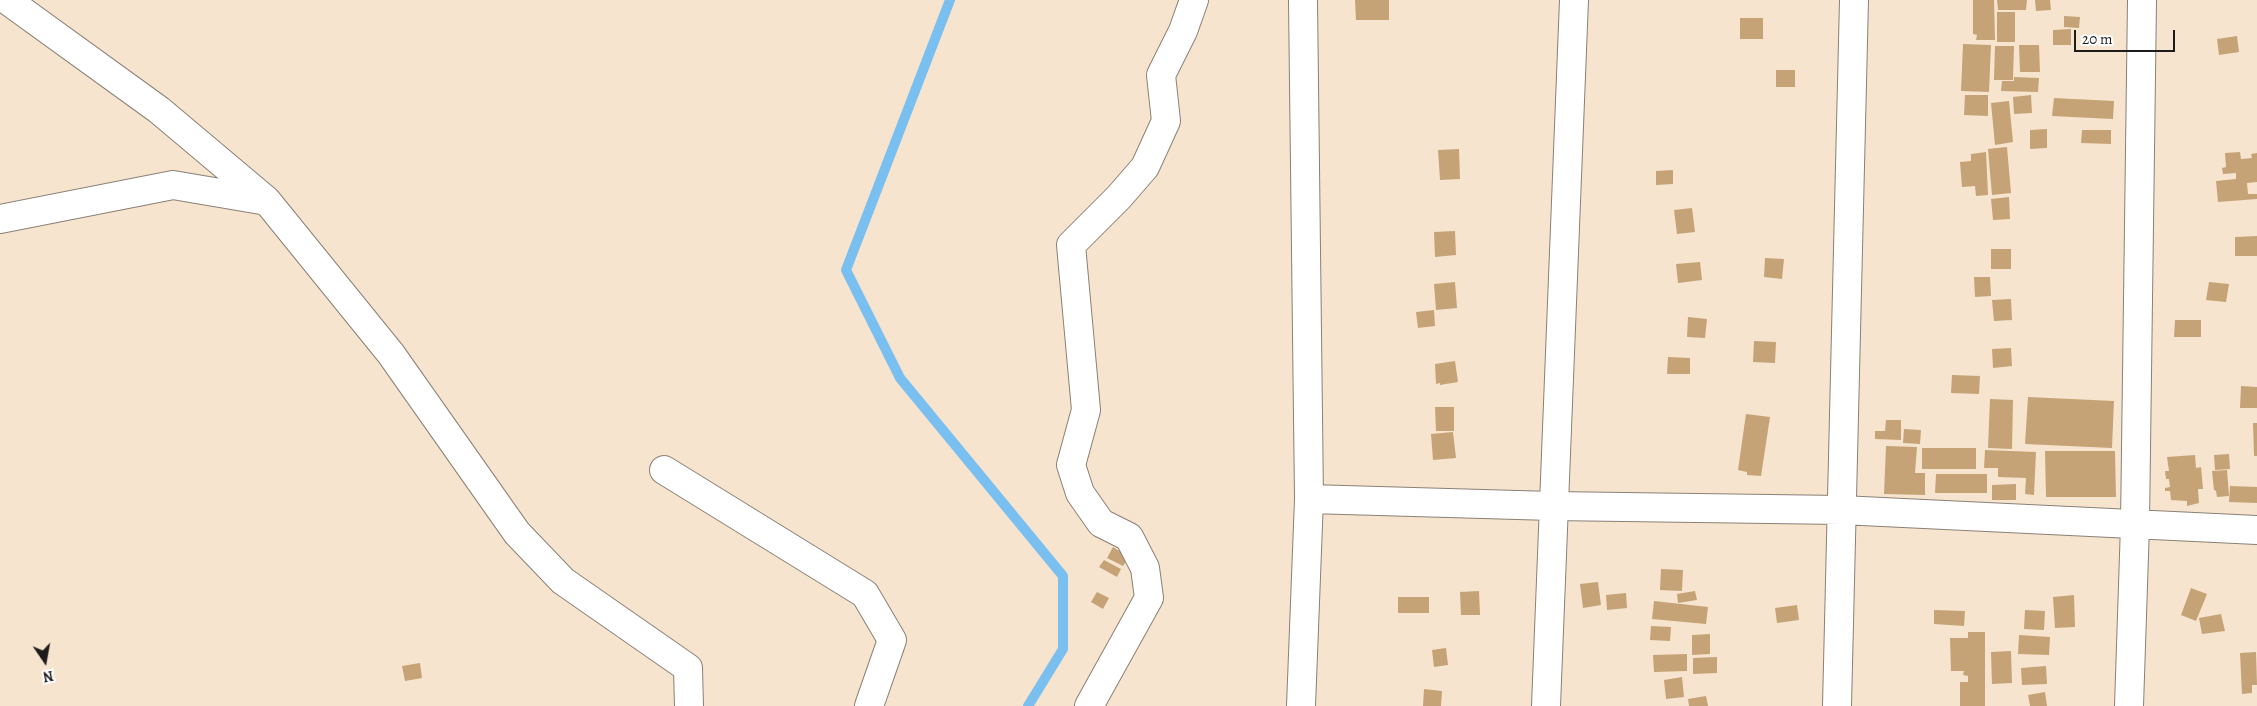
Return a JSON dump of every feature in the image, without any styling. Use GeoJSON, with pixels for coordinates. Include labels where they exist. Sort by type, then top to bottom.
{"type":"FeatureCollection","features":[{"type":"Feature","properties":{"kind":"street"},"geometry":{"type":"LineString","coordinates":[[7,0],[159,110],[267,200],[391,354],[517,534],[563,581],[688,668],[689,706]]}},
{"type":"Feature","properties":{"kind":"street"},"geometry":{"type":"LineString","coordinates":[[1089,706],[1148,598],[1145,568],[1129,538],[1101,523],[1080,493],[1071,465],[1086,410],[1071,245],[1145,167],[1166,121],[1161,75],[1183,31],[1194,0]]}},
{"type":"Feature","properties":{"kind":"street"},"geometry":{"type":"LineString","coordinates":[[1301,706],[1309,499],[1303,0]]}},
{"type":"Feature","properties":{"kind":"street"},"geometry":{"type":"LineString","coordinates":[[1546,706],[1552,506],[1574,0]]}},
{"type":"Feature","properties":{"kind":"street"},"geometry":{"type":"LineString","coordinates":[[1837,706],[1854,0]]}},
{"type":"Feature","properties":{"kind":"street"},"geometry":{"type":"LineString","coordinates":[[2129,706],[2135,525],[2142,0]]}},
{"type":"Feature","properties":{"kind":"street"},"geometry":{"type":"LineString","coordinates":[[0,219],[173,185],[267,200]]}},
{"type":"Feature","properties":{"kind":"street"},"geometry":{"type":"LineString","coordinates":[[664,470],[865,594],[892,640],[869,706]]}},
{"type":"Feature","properties":{"kind":"street"},"geometry":{"type":"LineString","coordinates":[[1309,499],[1552,506],[1841,510],[2257,530]]}},
{"type":"Feature","properties":{"kind":"building"},"geometry":{"type":"Polygon","coordinates":[[[1355,0],[1389,0],[1389,20],[1356,20],[1355,0]]]}},
{"type":"Feature","properties":{"kind":"building"},"geometry":{"type":"Polygon","coordinates":[[[1973,0],[1994,0],[1995,40],[1976,40],[1977,35],[1973,34],[1973,0]]]}},
{"type":"Feature","properties":{"kind":"building"},"geometry":{"type":"Polygon","coordinates":[[[1997,0],[2027,0],[2026,10],[1998,10],[1997,0]]]}},
{"type":"Feature","properties":{"kind":"building"},"geometry":{"type":"Polygon","coordinates":[[[2035,0],[2050,0],[2051,10],[2036,11],[2035,0]]]}},
{"type":"Feature","properties":{"kind":"building"},"geometry":{"type":"Polygon","coordinates":[[[1997,12],[2015,12],[2015,42],[1997,42],[1997,12]]]}},
{"type":"Feature","properties":{"kind":"building"},"geometry":{"type":"Polygon","coordinates":[[[2064,16],[2080,17],[2079,28],[2064,27],[2064,16]]]}},
{"type":"Feature","properties":{"kind":"building"},"geometry":{"type":"Polygon","coordinates":[[[1740,18],[1763,18],[1763,39],[1740,39],[1740,18]]]}},
{"type":"Feature","properties":{"kind":"building"},"geometry":{"type":"Polygon","coordinates":[[[2071,29],[2071,45],[2053,45],[2053,30],[2071,29]]]}},
{"type":"Feature","properties":{"kind":"building"},"geometry":{"type":"Polygon","coordinates":[[[2237,36],[2239,52],[2219,55],[2217,39],[2237,36]]]}},
{"type":"Feature","properties":{"kind":"building"},"geometry":{"type":"Polygon","coordinates":[[[1963,44],[1991,45],[1989,92],[1961,91],[1963,44]]]}},
{"type":"Feature","properties":{"kind":"building"},"geometry":{"type":"Polygon","coordinates":[[[2019,45],[2039,45],[2040,72],[2020,72],[2019,45]]]}},
{"type":"Feature","properties":{"kind":"building"},"geometry":{"type":"Polygon","coordinates":[[[1995,46],[2014,46],[2013,80],[1994,80],[1995,46]]]}},
{"type":"Feature","properties":{"kind":"building"},"geometry":{"type":"Polygon","coordinates":[[[1776,70],[1795,70],[1795,87],[1776,87],[1776,70]]]}},
{"type":"Feature","properties":{"kind":"building"},"geometry":{"type":"Polygon","coordinates":[[[2014,77],[2039,78],[2038,92],[2001,91],[2002,81],[2014,81],[2014,77]]]}},
{"type":"Feature","properties":{"kind":"building"},"geometry":{"type":"Polygon","coordinates":[[[1965,95],[1988,95],[1988,116],[1964,115],[1965,95]]]}},
{"type":"Feature","properties":{"kind":"building"},"geometry":{"type":"Polygon","coordinates":[[[2031,95],[2032,113],[2014,114],[2013,97],[2031,95]]]}},
{"type":"Feature","properties":{"kind":"building"},"geometry":{"type":"Polygon","coordinates":[[[2054,98],[2114,101],[2113,119],[2052,116],[2054,98]]]}},
{"type":"Feature","properties":{"kind":"building"},"geometry":{"type":"Polygon","coordinates":[[[2009,101],[2013,142],[1995,145],[1991,103],[2009,101]]]}},
{"type":"Feature","properties":{"kind":"building"},"geometry":{"type":"Polygon","coordinates":[[[2047,129],[2047,148],[2030,149],[2030,130],[2047,129]]]}},
{"type":"Feature","properties":{"kind":"building"},"geometry":{"type":"Polygon","coordinates":[[[2082,130],[2111,130],[2111,144],[2081,143],[2082,130]]]}},
{"type":"Feature","properties":{"kind":"building"},"geometry":{"type":"Polygon","coordinates":[[[2007,147],[2011,193],[1992,195],[1988,149],[2007,147]]]}},
{"type":"Feature","properties":{"kind":"building"},"geometry":{"type":"Polygon","coordinates":[[[1459,149],[1460,179],[1440,180],[1438,150],[1459,149]]]}},
{"type":"Feature","properties":{"kind":"building"},"geometry":{"type":"Polygon","coordinates":[[[1986,152],[1988,195],[1976,196],[1975,186],[1962,187],[1960,162],[1971,161],[1971,154],[1986,152]]]}},
{"type":"Feature","properties":{"kind":"building"},"geometry":{"type":"Polygon","coordinates":[[[2240,152],[2241,159],[2252,158],[2251,154],[2257,153],[2257,182],[2247,183],[2248,194],[2257,194],[2257,199],[2218,202],[2216,181],[2236,179],[2236,173],[2223,174],[2222,168],[2226,167],[2225,153],[2240,152]]]}},
{"type":"Feature","properties":{"kind":"building"},"geometry":{"type":"Polygon","coordinates":[[[1673,170],[1673,184],[1656,185],[1656,171],[1673,170]]]}},
{"type":"Feature","properties":{"kind":"building"},"geometry":{"type":"Polygon","coordinates":[[[2009,197],[2010,219],[1993,220],[1991,199],[2009,197]]]}},
{"type":"Feature","properties":{"kind":"building"},"geometry":{"type":"Polygon","coordinates":[[[1692,208],[1695,232],[1677,234],[1674,210],[1692,208]]]}},
{"type":"Feature","properties":{"kind":"building"},"geometry":{"type":"Polygon","coordinates":[[[1455,231],[1456,255],[1435,257],[1434,232],[1455,231]]]}},
{"type":"Feature","properties":{"kind":"building"},"geometry":{"type":"Polygon","coordinates":[[[2257,236],[2257,256],[2235,256],[2235,237],[2257,236]]]}},
{"type":"Feature","properties":{"kind":"building"},"geometry":{"type":"Polygon","coordinates":[[[1991,249],[2011,249],[2011,269],[1991,269],[1991,249]]]}},
{"type":"Feature","properties":{"kind":"building"},"geometry":{"type":"Polygon","coordinates":[[[1765,258],[1784,259],[1782,279],[1764,277],[1765,258]]]}},
{"type":"Feature","properties":{"kind":"building"},"geometry":{"type":"Polygon","coordinates":[[[1700,262],[1702,280],[1678,283],[1676,264],[1700,262]]]}},
{"type":"Feature","properties":{"kind":"building"},"geometry":{"type":"Polygon","coordinates":[[[1974,277],[1990,277],[1991,296],[1975,297],[1974,277]]]}},
{"type":"Feature","properties":{"kind":"building"},"geometry":{"type":"Polygon","coordinates":[[[1455,282],[1457,308],[1436,310],[1434,284],[1455,282]]]}},
{"type":"Feature","properties":{"kind":"building"},"geometry":{"type":"Polygon","coordinates":[[[2209,282],[2229,284],[2226,302],[2206,300],[2209,282]]]}},
{"type":"Feature","properties":{"kind":"building"},"geometry":{"type":"Polygon","coordinates":[[[2011,299],[2012,320],[1994,321],[1992,300],[2011,299]]]}},
{"type":"Feature","properties":{"kind":"building"},"geometry":{"type":"Polygon","coordinates":[[[1434,310],[1435,326],[1418,328],[1416,312],[1434,310]]]}},
{"type":"Feature","properties":{"kind":"building"},"geometry":{"type":"Polygon","coordinates":[[[1688,317],[1707,319],[1705,338],[1687,337],[1688,317]]]}},
{"type":"Feature","properties":{"kind":"building"},"geometry":{"type":"Polygon","coordinates":[[[2175,320],[2201,320],[2201,337],[2174,337],[2175,320]]]}},
{"type":"Feature","properties":{"kind":"building"},"geometry":{"type":"Polygon","coordinates":[[[1754,341],[1776,342],[1775,363],[1753,362],[1754,341]]]}},
{"type":"Feature","properties":{"kind":"building"},"geometry":{"type":"Polygon","coordinates":[[[2011,348],[2012,366],[1993,368],[1992,349],[2011,348]]]}},
{"type":"Feature","properties":{"kind":"building"},"geometry":{"type":"Polygon","coordinates":[[[1668,357],[1690,358],[1690,374],[1667,374],[1668,357]]]}},
{"type":"Feature","properties":{"kind":"building"},"geometry":{"type":"Polygon","coordinates":[[[1455,361],[1458,382],[1436,384],[1435,364],[1455,361]]]}},
{"type":"Feature","properties":{"kind":"building"},"geometry":{"type":"Polygon","coordinates":[[[1952,375],[1980,376],[1979,394],[1951,393],[1952,375]]]}},
{"type":"Feature","properties":{"kind":"building"},"geometry":{"type":"Polygon","coordinates":[[[2241,386],[2257,387],[2257,408],[2240,408],[2241,386]]]}},
{"type":"Feature","properties":{"kind":"building"},"geometry":{"type":"Polygon","coordinates":[[[2028,397],[2114,401],[2112,448],[2025,444],[2028,397]]]}},
{"type":"Feature","properties":{"kind":"building"},"geometry":{"type":"Polygon","coordinates":[[[1990,399],[2013,400],[2012,449],[1988,448],[1990,399]]]}},
{"type":"Feature","properties":{"kind":"building"},"geometry":{"type":"Polygon","coordinates":[[[1435,407],[1454,407],[1454,431],[1436,431],[1435,407]]]}},
{"type":"Feature","properties":{"kind":"building"},"geometry":{"type":"Polygon","coordinates":[[[1746,414],[1770,417],[1761,476],[1747,475],[1747,472],[1738,470],[1746,414]]]}},
{"type":"Feature","properties":{"kind":"building"},"geometry":{"type":"Polygon","coordinates":[[[1886,420],[1901,420],[1901,440],[1875,439],[1875,431],[1885,431],[1886,420]]]}},
{"type":"Feature","properties":{"kind":"building"},"geometry":{"type":"Polygon","coordinates":[[[2253,423],[2257,423],[2257,456],[2254,456],[2253,423]]]}},
{"type":"Feature","properties":{"kind":"building"},"geometry":{"type":"Polygon","coordinates":[[[1904,429],[1921,430],[1920,444],[1903,443],[1904,429]]]}},
{"type":"Feature","properties":{"kind":"building"},"geometry":{"type":"Polygon","coordinates":[[[1453,432],[1456,458],[1433,460],[1431,434],[1453,432]]]}},
{"type":"Feature","properties":{"kind":"building"},"geometry":{"type":"Polygon","coordinates":[[[1886,446],[1917,447],[1915,473],[1925,473],[1925,495],[1884,494],[1886,446]]]}},
{"type":"Feature","properties":{"kind":"building"},"geometry":{"type":"Polygon","coordinates":[[[1922,448],[1976,448],[1976,469],[1922,469],[1922,448]]]}},
{"type":"Feature","properties":{"kind":"building"},"geometry":{"type":"Polygon","coordinates":[[[1985,450],[2036,452],[2034,495],[2025,494],[2026,478],[1998,477],[1998,468],[1984,468],[1985,450]]]}},
{"type":"Feature","properties":{"kind":"building"},"geometry":{"type":"Polygon","coordinates":[[[2045,451],[2115,451],[2116,497],[2046,497],[2045,451]]]}},
{"type":"Feature","properties":{"kind":"building"},"geometry":{"type":"Polygon","coordinates":[[[2229,454],[2230,469],[2215,470],[2214,455],[2229,454]]]}},
{"type":"Feature","properties":{"kind":"building"},"geometry":{"type":"Polygon","coordinates":[[[2195,455],[2196,468],[2201,467],[2203,489],[2198,489],[2199,503],[2187,506],[2187,501],[2171,500],[2170,491],[2165,491],[2165,488],[2170,487],[2165,471],[2169,471],[2167,457],[2195,455]]]}},
{"type":"Feature","properties":{"kind":"building"},"geometry":{"type":"Polygon","coordinates":[[[2227,470],[2229,496],[2217,497],[2214,490],[2212,471],[2227,470]]]}},
{"type":"Feature","properties":{"kind":"building"},"geometry":{"type":"Polygon","coordinates":[[[1936,474],[1987,474],[1987,493],[1935,493],[1936,474]]]}},
{"type":"Feature","properties":{"kind":"building"},"geometry":{"type":"Polygon","coordinates":[[[2016,484],[2016,500],[1992,500],[1992,485],[2016,484]]]}},
{"type":"Feature","properties":{"kind":"building"},"geometry":{"type":"Polygon","coordinates":[[[2230,486],[2257,487],[2257,503],[2229,502],[2230,486]]]}},
{"type":"Feature","properties":{"kind":"building"},"geometry":{"type":"Polygon","coordinates":[[[1113,547],[1129,557],[1123,566],[1107,558],[1113,547]]]}},
{"type":"Feature","properties":{"kind":"building"},"geometry":{"type":"Polygon","coordinates":[[[1104,560],[1121,569],[1117,577],[1099,567],[1104,560]]]}},
{"type":"Feature","properties":{"kind":"building"},"geometry":{"type":"Polygon","coordinates":[[[1661,569],[1683,570],[1682,591],[1660,590],[1661,569]]]}},
{"type":"Feature","properties":{"kind":"building"},"geometry":{"type":"Polygon","coordinates":[[[1598,582],[1601,605],[1583,608],[1580,584],[1598,582]]]}},
{"type":"Feature","properties":{"kind":"building"},"geometry":{"type":"Polygon","coordinates":[[[2191,588],[2207,594],[2196,621],[2181,615],[2191,588]]]}},
{"type":"Feature","properties":{"kind":"building"},"geometry":{"type":"Polygon","coordinates":[[[1479,591],[1480,615],[1461,615],[1460,592],[1479,591]]]}},
{"type":"Feature","properties":{"kind":"building"},"geometry":{"type":"Polygon","coordinates":[[[1695,591],[1697,600],[1678,603],[1677,594],[1695,591]]]}},
{"type":"Feature","properties":{"kind":"building"},"geometry":{"type":"Polygon","coordinates":[[[1097,592],[1109,598],[1103,609],[1091,602],[1097,592]]]}},
{"type":"Feature","properties":{"kind":"building"},"geometry":{"type":"Polygon","coordinates":[[[1626,593],[1627,608],[1607,610],[1606,595],[1626,593]]]}},
{"type":"Feature","properties":{"kind":"building"},"geometry":{"type":"Polygon","coordinates":[[[2074,595],[2075,627],[2055,628],[2053,597],[2074,595]]]}},
{"type":"Feature","properties":{"kind":"building"},"geometry":{"type":"Polygon","coordinates":[[[1398,597],[1429,597],[1429,613],[1398,613],[1398,597]]]}},
{"type":"Feature","properties":{"kind":"building"},"geometry":{"type":"Polygon","coordinates":[[[1654,601],[1708,607],[1706,624],[1652,619],[1654,601]]]}},
{"type":"Feature","properties":{"kind":"building"},"geometry":{"type":"Polygon","coordinates":[[[1797,605],[1799,620],[1777,623],[1775,608],[1797,605]]]}},
{"type":"Feature","properties":{"kind":"building"},"geometry":{"type":"Polygon","coordinates":[[[1934,610],[1965,611],[1964,626],[1934,624],[1934,610]]]}},
{"type":"Feature","properties":{"kind":"building"},"geometry":{"type":"Polygon","coordinates":[[[2025,610],[2045,611],[2044,630],[2024,629],[2025,610]]]}},
{"type":"Feature","properties":{"kind":"building"},"geometry":{"type":"Polygon","coordinates":[[[2221,614],[2225,631],[2202,634],[2199,618],[2221,614]]]}},
{"type":"Feature","properties":{"kind":"building"},"geometry":{"type":"Polygon","coordinates":[[[1651,626],[1671,627],[1670,641],[1650,640],[1651,626]]]}},
{"type":"Feature","properties":{"kind":"building"},"geometry":{"type":"Polygon","coordinates":[[[1968,632],[1985,632],[1985,706],[1960,706],[1960,682],[1968,682],[1968,676],[1963,675],[1964,671],[1951,671],[1950,638],[1968,638],[1968,632]]]}},
{"type":"Feature","properties":{"kind":"building"},"geometry":{"type":"Polygon","coordinates":[[[1710,634],[1710,654],[1692,655],[1692,635],[1710,634]]]}},
{"type":"Feature","properties":{"kind":"building"},"geometry":{"type":"Polygon","coordinates":[[[2019,635],[2050,637],[2049,655],[2018,654],[2019,635]]]}},
{"type":"Feature","properties":{"kind":"building"},"geometry":{"type":"Polygon","coordinates":[[[1446,648],[1448,665],[1434,667],[1432,650],[1446,648]]]}},
{"type":"Feature","properties":{"kind":"building"},"geometry":{"type":"Polygon","coordinates":[[[2011,651],[2012,683],[1992,684],[1991,652],[2011,651]]]}},
{"type":"Feature","properties":{"kind":"building"},"geometry":{"type":"Polygon","coordinates":[[[2256,652],[2257,685],[2252,685],[2252,693],[2242,694],[2240,653],[2256,652]]]}},
{"type":"Feature","properties":{"kind":"building"},"geometry":{"type":"Polygon","coordinates":[[[1687,654],[1687,671],[1654,672],[1653,655],[1687,654]]]}},
{"type":"Feature","properties":{"kind":"building"},"geometry":{"type":"Polygon","coordinates":[[[1717,657],[1717,673],[1693,674],[1693,658],[1717,657]]]}},
{"type":"Feature","properties":{"kind":"building"},"geometry":{"type":"Polygon","coordinates":[[[420,663],[422,678],[405,681],[402,666],[420,663]]]}},
{"type":"Feature","properties":{"kind":"building"},"geometry":{"type":"Polygon","coordinates":[[[2046,666],[2047,684],[2022,685],[2021,668],[2046,666]]]}},
{"type":"Feature","properties":{"kind":"building"},"geometry":{"type":"Polygon","coordinates":[[[1682,677],[1684,697],[1666,699],[1664,680],[1682,677]]]}},
{"type":"Feature","properties":{"kind":"building"},"geometry":{"type":"Polygon","coordinates":[[[1424,689],[1442,691],[1441,706],[1423,706],[1424,689]]]}},
{"type":"Feature","properties":{"kind":"building"},"geometry":{"type":"Polygon","coordinates":[[[2045,692],[2047,706],[2030,706],[2028,695],[2045,692]]]}},
{"type":"Feature","properties":{"kind":"building"},"geometry":{"type":"Polygon","coordinates":[[[1706,696],[1708,706],[1689,706],[1688,699],[1706,696]]]}},
{"type":"Feature","properties":{"kind":"waterway"},"geometry":{"type":"LineString","coordinates":[[950,0],[846,270],[900,378],[1063,576],[1063,649],[1028,706]]}}]}
